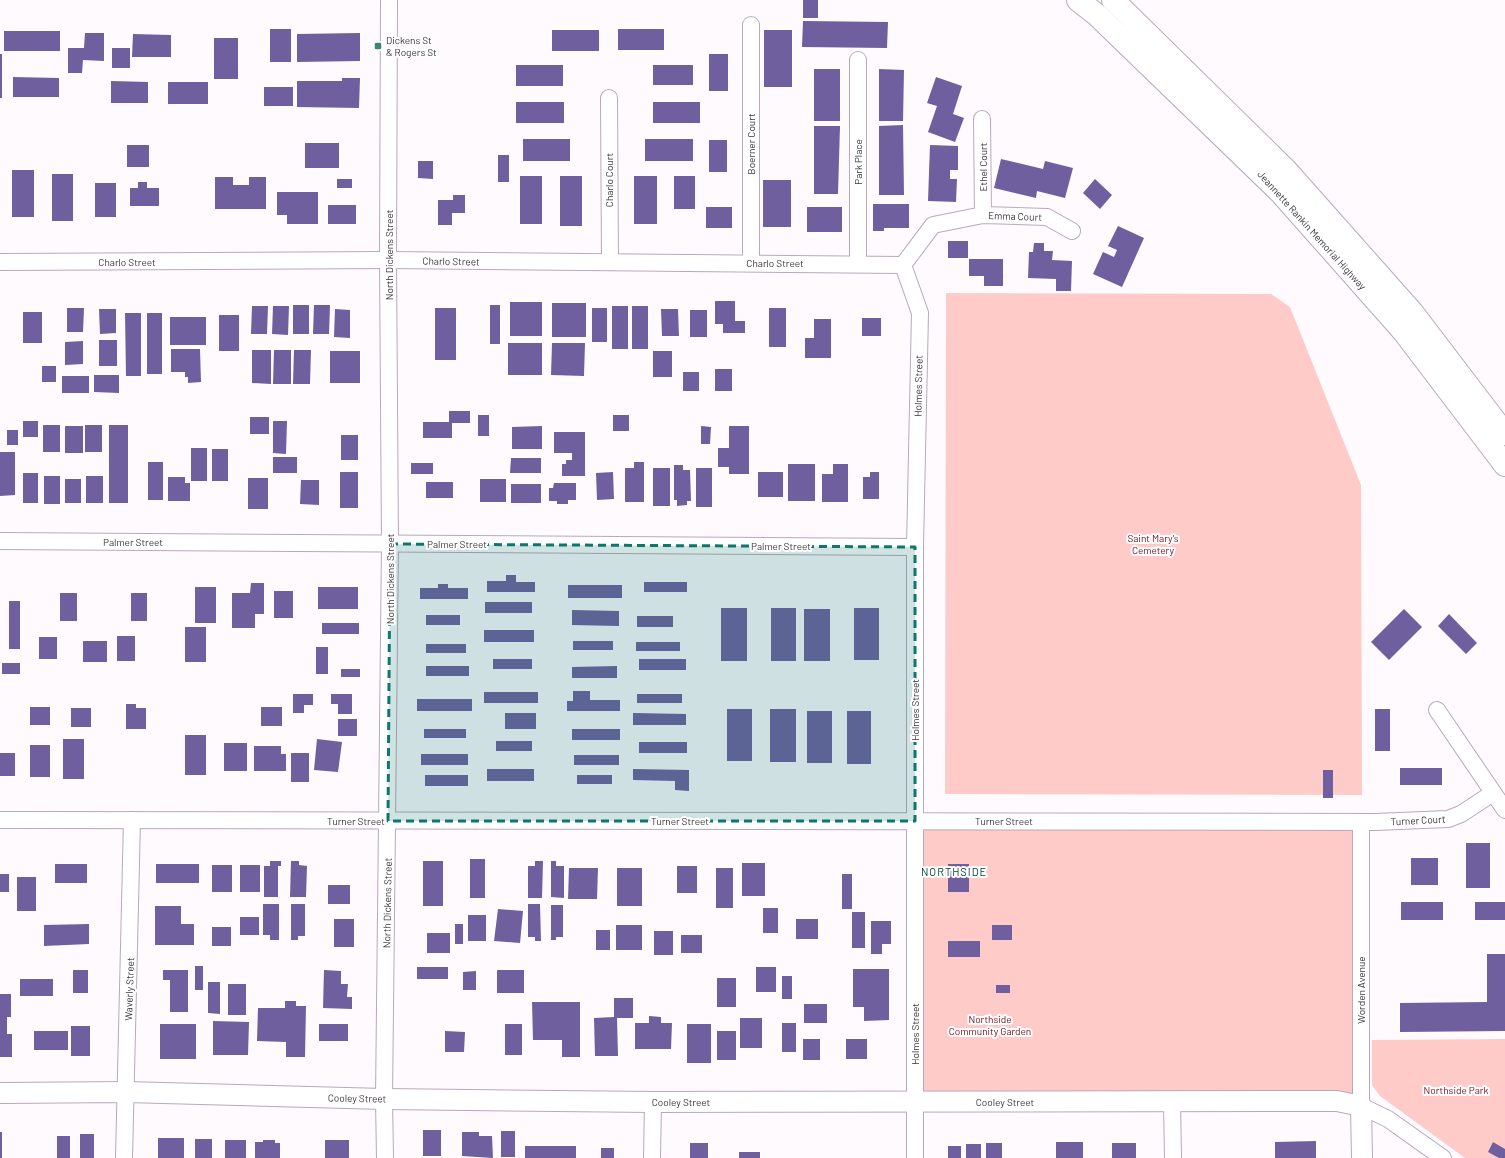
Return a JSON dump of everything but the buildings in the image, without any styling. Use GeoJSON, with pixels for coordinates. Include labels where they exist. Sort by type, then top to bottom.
{"type":"FeatureCollection","features":[{"type":"Feature","properties":{"kind":"highway","name":"Jeannette Rankin Memorial Highway"},"geometry":{"type":"LineString","coordinates":[[1078,0],[1097,15],[1280,192],[1404,332],[1505,465]]}},
{"type":"Feature","properties":{"kind":"highway","name":"Jeannette Rankin Memorial Highway"},"geometry":{"type":"LineString","coordinates":[[1113,0],[1286,170],[1412,312],[1505,434]]}},
{"type":"Feature","properties":{"kind":"street","name":"North Dickens Street"},"geometry":{"type":"LineString","coordinates":[[385,1158],[384,1099],[390,544],[388,260],[389,0]]}},
{"type":"Feature","properties":{"kind":"street","name":"Boerner Court"},"geometry":{"type":"LineString","coordinates":[[751,25],[751,263]]}},
{"type":"Feature","properties":{"kind":"street","name":"Park Place"},"geometry":{"type":"LineString","coordinates":[[858,60],[858,264]]}},
{"type":"Feature","properties":{"kind":"street","name":"Charlo Court"},"geometry":{"type":"LineString","coordinates":[[609,98],[610,262]]}},
{"type":"Feature","properties":{"kind":"street","name":"Ethel Court"},"geometry":{"type":"LineString","coordinates":[[982,119],[983,215]]}},
{"type":"Feature","properties":{"kind":"street","name":"Emma Court"},"geometry":{"type":"LineString","coordinates":[[903,265],[933,225],[983,215],[1047,217],[1072,231]]}},
{"type":"Feature","properties":{"kind":"street","name":"Charlo Street"},"geometry":{"type":"LineString","coordinates":[[0,262],[388,260],[903,265]]}},
{"type":"Feature","properties":{"kind":"street","name":"Holmes Street"},"geometry":{"type":"LineString","coordinates":[[903,265],[920,313],[915,547],[915,1158]]}},
{"type":"Feature","properties":{"kind":"street","name":"Palmer Street"},"geometry":{"type":"LineString","coordinates":[[0,542],[915,547]]}},
{"type":"Feature","properties":{"kind":"street"},"geometry":{"type":"LineString","coordinates":[[1437,710],[1505,810]]}},
{"type":"Feature","properties":{"kind":"street","name":"Turner Court"},"geometry":{"type":"LineString","coordinates":[[1361,822],[1448,819],[1461,814],[1493,793]]}},
{"type":"Feature","properties":{"kind":"street","name":"Turner Street"},"geometry":{"type":"LineString","coordinates":[[0,820],[1361,822]]}},
{"type":"Feature","properties":{"kind":"street","name":"Waverly Street"},"geometry":{"type":"LineString","coordinates":[[124,1158],[132,820]]}},
{"type":"Feature","properties":{"kind":"street","name":"Worden Avenue"},"geometry":{"type":"LineString","coordinates":[[1361,822],[1362,1158]]}},
{"type":"Feature","properties":{"kind":"street","name":"Cooley Street"},"geometry":{"type":"LineString","coordinates":[[0,1092],[126,1092],[384,1099],[653,1102],[1172,1102],[1320,1100],[1349,1103],[1361,1106]]}},
{"type":"Feature","properties":{"kind":"street"},"geometry":{"type":"LineString","coordinates":[[652,1158],[653,1102]]}},
{"type":"Feature","properties":{"kind":"street"},"geometry":{"type":"LineString","coordinates":[[1172,1102],[1174,1158]]}},
{"type":"Feature","properties":{"kind":"street"},"geometry":{"type":"LineString","coordinates":[[1361,1106],[1388,1118],[1443,1158]]}},
{"type":"Feature","properties":{"kind":"highlighted area"},"geometry":{"type":"Polygon","coordinates":[[[390,544],[915,547],[915,821],[388,821],[390,544]]]}},
{"type":"Feature","properties":{"kind":"green space","name":"Saint Mary's Cemetery"},"geometry":{"type":"Polygon","coordinates":[[[946,293],[1271,294],[1290,307],[1361,485],[1362,795],[945,794],[946,293]]]}},
{"type":"Feature","properties":{"kind":"green space","name":"Northside Community Garden"},"geometry":{"type":"Polygon","coordinates":[[[915,821],[1361,822],[1361,1106],[915,1101],[915,821]]]}},
{"type":"Feature","properties":{"kind":"green space","name":"Northside Park"},"geometry":{"type":"Polygon","coordinates":[[[1505,1039],[1505,1158],[1465,1158],[1380,1096],[1372,1085],[1372,1040],[1505,1039]]]}},
{"type":"Feature","properties":{"kind":"place","name":"Dickens St & Rogers St"},"geometry":{"type":"Point","coordinates":[378,46]}},
{"type":"Feature","properties":{"kind":"district","name":"NORTHSIDE"},"geometry":{"type":"Point","coordinates":[954,872]}}]}
